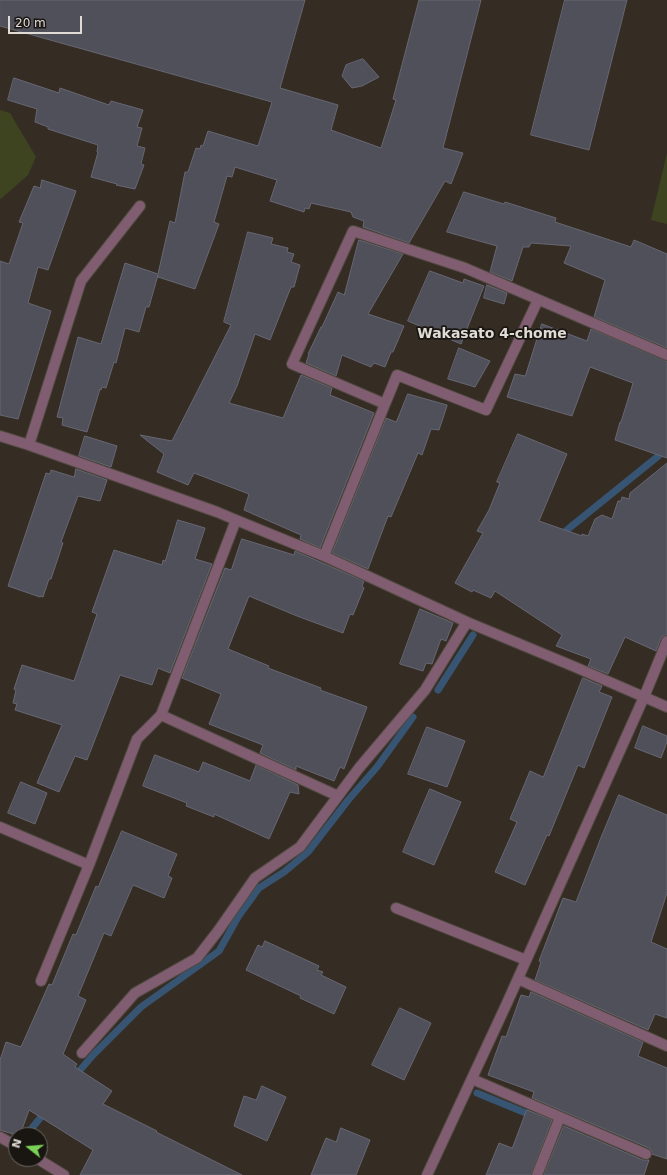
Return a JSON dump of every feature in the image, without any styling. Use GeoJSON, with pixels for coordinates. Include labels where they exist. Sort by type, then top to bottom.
{"type":"FeatureCollection","features":[{"type":"Feature","properties":{"kind":"street"},"geometry":{"type":"LineString","coordinates":[[29,445],[81,282],[140,206]]}},
{"type":"Feature","properties":{"kind":"street"},"geometry":{"type":"LineString","coordinates":[[386,404],[292,364],[353,231],[465,268],[667,355]]}},
{"type":"Feature","properties":{"kind":"street"},"geometry":{"type":"LineString","coordinates":[[324,556],[397,375],[486,410],[538,300]]}},
{"type":"Feature","properties":{"kind":"street"},"geometry":{"type":"LineString","coordinates":[[0,436],[217,512],[324,556],[467,622],[575,666],[667,707]]}},
{"type":"Feature","properties":{"kind":"street"},"geometry":{"type":"LineString","coordinates":[[41,981],[89,865],[137,739],[161,715],[236,520]]}},
{"type":"Feature","properties":{"kind":"street"},"geometry":{"type":"LineString","coordinates":[[82,1053],[135,993],[197,958],[218,931],[254,878],[300,847],[359,768],[425,690],[467,622]]}},
{"type":"Feature","properties":{"kind":"street"},"geometry":{"type":"LineString","coordinates":[[427,1175],[518,979],[644,697],[667,641]]}},
{"type":"Feature","properties":{"kind":"street"},"geometry":{"type":"LineString","coordinates":[[161,715],[338,796]]}},
{"type":"Feature","properties":{"kind":"street"},"geometry":{"type":"LineString","coordinates":[[0,827],[89,865]]}},
{"type":"Feature","properties":{"kind":"street"},"geometry":{"type":"LineString","coordinates":[[396,908],[526,960]]}},
{"type":"Feature","properties":{"kind":"street"},"geometry":{"type":"LineString","coordinates":[[518,979],[667,1046]]}},
{"type":"Feature","properties":{"kind":"street"},"geometry":{"type":"LineString","coordinates":[[472,1079],[646,1154]]}},
{"type":"Feature","properties":{"kind":"street"},"geometry":{"type":"LineString","coordinates":[[537,1175],[560,1117]]}},
{"type":"Feature","properties":{"kind":"street"},"geometry":{"type":"LineString","coordinates":[[48,1165],[64,1175]]}},
{"type":"Feature","properties":{"kind":"green space"},"geometry":{"type":"Polygon","coordinates":[[[0,110],[10,113],[36,157],[28,175],[0,199],[0,110]]]}},
{"type":"Feature","properties":{"kind":"green space"},"geometry":{"type":"Polygon","coordinates":[[[667,153],[667,224],[651,220],[667,153]]]}},
{"type":"Feature","properties":{"kind":"building"},"geometry":{"type":"Polygon","coordinates":[[[0,0],[305,0],[280,88],[338,105],[331,130],[381,148],[396,100],[393,99],[419,0],[481,0],[443,148],[463,153],[451,184],[445,181],[409,243],[363,227],[364,221],[353,217],[351,212],[311,203],[309,209],[305,208],[304,212],[270,201],[277,180],[235,167],[232,177],[227,176],[214,222],[219,224],[195,289],[158,277],[158,275],[149,307],[146,307],[139,332],[125,328],[116,363],[114,362],[106,388],[102,387],[101,390],[100,389],[87,432],[62,425],[63,418],[57,417],[78,337],[101,344],[125,263],[158,274],[170,221],[175,223],[185,172],[188,172],[196,148],[200,149],[201,145],[203,146],[208,131],[258,146],[272,102],[0,26],[0,0]]]}},
{"type":"Feature","properties":{"kind":"building"},"geometry":{"type":"Polygon","coordinates":[[[565,0],[627,0],[589,150],[531,135],[565,0]]]}},
{"type":"Feature","properties":{"kind":"building"},"geometry":{"type":"Polygon","coordinates":[[[363,59],[379,77],[362,86],[352,88],[342,76],[346,65],[363,59]]]}},
{"type":"Feature","properties":{"kind":"building"},"geometry":{"type":"Polygon","coordinates":[[[14,78],[59,93],[60,88],[109,105],[111,101],[143,110],[137,127],[142,128],[137,146],[145,148],[141,164],[144,165],[135,189],[91,177],[98,152],[98,145],[48,129],[48,127],[35,122],[37,109],[8,100],[14,78]]]}},
{"type":"Feature","properties":{"kind":"building"},"geometry":{"type":"Polygon","coordinates":[[[42,180],[76,191],[48,270],[38,267],[28,303],[51,311],[18,419],[0,415],[0,261],[9,264],[23,223],[19,222],[34,186],[40,188],[42,180]]]}},
{"type":"Feature","properties":{"kind":"building"},"geometry":{"type":"Polygon","coordinates":[[[464,192],[504,204],[505,202],[556,218],[555,222],[631,247],[634,240],[667,254],[667,348],[594,317],[605,280],[564,263],[571,246],[531,243],[529,247],[523,247],[512,281],[490,272],[497,246],[447,232],[464,192]]]}},
{"type":"Feature","properties":{"kind":"building"},"geometry":{"type":"Polygon","coordinates":[[[248,232],[273,238],[271,244],[288,248],[287,252],[294,254],[291,262],[300,265],[294,287],[291,287],[270,340],[255,334],[237,386],[229,403],[283,418],[301,375],[332,388],[330,395],[374,413],[320,548],[300,539],[301,535],[244,510],[249,494],[194,473],[188,485],[157,472],[164,454],[140,435],[172,441],[231,325],[224,322],[248,232]]]}},
{"type":"Feature","properties":{"kind":"building"},"geometry":{"type":"Polygon","coordinates":[[[359,240],[403,254],[368,314],[404,326],[385,367],[374,363],[371,367],[342,355],[336,376],[306,363],[308,354],[338,292],[344,295],[359,240]]]}},
{"type":"Feature","properties":{"kind":"building"},"geometry":{"type":"Polygon","coordinates":[[[430,271],[463,283],[464,279],[484,286],[461,344],[408,321],[430,271]]]}},
{"type":"Feature","properties":{"kind":"building"},"geometry":{"type":"Polygon","coordinates":[[[487,285],[507,293],[504,304],[484,298],[487,285]]]}},
{"type":"Feature","properties":{"kind":"building"},"geometry":{"type":"Polygon","coordinates":[[[542,324],[587,341],[591,329],[667,361],[667,458],[615,440],[633,383],[590,367],[572,416],[507,397],[515,374],[525,376],[542,324]]]}},
{"type":"Feature","properties":{"kind":"building"},"geometry":{"type":"Polygon","coordinates":[[[459,348],[490,361],[475,387],[448,379],[459,348]]]}},
{"type":"Feature","properties":{"kind":"building"},"geometry":{"type":"Polygon","coordinates":[[[408,394],[447,406],[439,430],[431,429],[422,455],[418,453],[391,517],[388,516],[368,569],[332,553],[386,418],[396,422],[408,394]]]}},
{"type":"Feature","properties":{"kind":"building"},"geometry":{"type":"Polygon","coordinates":[[[518,434],[567,454],[539,521],[582,536],[582,534],[588,536],[595,519],[602,515],[612,519],[618,501],[621,501],[622,497],[629,499],[630,493],[667,463],[667,635],[661,638],[656,651],[625,637],[608,674],[588,666],[591,659],[556,646],[562,635],[495,591],[491,598],[473,590],[472,592],[455,583],[483,533],[477,531],[489,510],[500,483],[497,482],[518,434]]]}},
{"type":"Feature","properties":{"kind":"building"},"geometry":{"type":"Polygon","coordinates":[[[85,436],[117,446],[111,467],[79,456],[85,436]]]}},
{"type":"Feature","properties":{"kind":"building"},"geometry":{"type":"Polygon","coordinates":[[[76,469],[107,480],[100,501],[78,496],[61,542],[63,543],[51,579],[49,579],[43,597],[8,586],[46,473],[50,474],[51,470],[74,477],[76,469]]]}},
{"type":"Feature","properties":{"kind":"building"},"geometry":{"type":"Polygon","coordinates":[[[178,520],[205,528],[195,559],[212,564],[170,673],[158,668],[152,685],[120,675],[87,760],[75,756],[59,792],[37,783],[62,725],[15,710],[17,704],[13,703],[16,690],[14,689],[22,665],[74,681],[97,614],[92,612],[114,550],[162,565],[163,560],[165,561],[178,520]]]}},
{"type":"Feature","properties":{"kind":"building"},"geometry":{"type":"Polygon","coordinates":[[[242,539],[294,555],[295,551],[364,581],[362,586],[364,588],[353,615],[350,614],[343,633],[249,596],[228,649],[269,666],[268,668],[321,688],[320,690],[367,707],[344,769],[340,767],[334,781],[296,766],[296,770],[260,753],[263,745],[209,724],[221,694],[182,678],[225,568],[231,570],[242,539]]]}},
{"type":"Feature","properties":{"kind":"building"},"geometry":{"type":"Polygon","coordinates":[[[420,609],[453,623],[446,641],[441,639],[432,664],[426,663],[423,671],[400,664],[420,609]]]}},
{"type":"Feature","properties":{"kind":"building"},"geometry":{"type":"Polygon","coordinates":[[[583,678],[602,686],[599,692],[612,697],[584,768],[578,765],[549,836],[547,835],[525,885],[495,872],[517,822],[510,819],[530,771],[543,777],[583,678]]]}},
{"type":"Feature","properties":{"kind":"building"},"geometry":{"type":"Polygon","coordinates":[[[643,726],[667,736],[667,742],[661,758],[635,748],[643,726]]]}},
{"type":"Feature","properties":{"kind":"building"},"geometry":{"type":"Polygon","coordinates":[[[427,727],[465,741],[447,787],[408,774],[427,727]]]}},
{"type":"Feature","properties":{"kind":"building"},"geometry":{"type":"Polygon","coordinates":[[[155,755],[199,772],[203,762],[250,781],[256,765],[298,785],[299,794],[290,792],[269,839],[214,814],[214,817],[186,806],[187,803],[143,786],[155,755]]]}},
{"type":"Feature","properties":{"kind":"building"},"geometry":{"type":"Polygon","coordinates":[[[21,782],[47,793],[35,824],[8,813],[21,782]]]}},
{"type":"Feature","properties":{"kind":"building"},"geometry":{"type":"Polygon","coordinates":[[[430,789],[461,802],[434,865],[403,852],[430,789]]]}},
{"type":"Feature","properties":{"kind":"building"},"geometry":{"type":"Polygon","coordinates":[[[619,795],[667,815],[667,893],[651,942],[667,949],[667,1018],[655,1014],[648,1030],[535,980],[541,962],[539,961],[563,898],[576,902],[619,795]]]}},
{"type":"Feature","properties":{"kind":"building"},"geometry":{"type":"Polygon","coordinates":[[[122,831],[177,854],[168,876],[172,878],[164,898],[133,885],[111,936],[104,933],[78,996],[86,1000],[63,1054],[77,1064],[75,1067],[112,1091],[103,1104],[242,1175],[80,1175],[93,1150],[29,1110],[23,1127],[8,1127],[8,1132],[0,1130],[0,1060],[6,1042],[21,1047],[49,984],[52,985],[73,934],[76,935],[96,886],[98,887],[122,831]]]}},
{"type":"Feature","properties":{"kind":"building"},"geometry":{"type":"Polygon","coordinates":[[[265,941],[319,966],[317,970],[323,972],[321,975],[346,987],[334,1014],[300,998],[301,996],[246,970],[258,945],[262,947],[265,941]]]}},
{"type":"Feature","properties":{"kind":"building"},"geometry":{"type":"Polygon","coordinates":[[[531,992],[643,1042],[638,1056],[667,1068],[667,1159],[652,1154],[649,1148],[532,1098],[534,1092],[488,1075],[502,1036],[506,1037],[521,995],[529,997],[531,992]]]}},
{"type":"Feature","properties":{"kind":"building"},"geometry":{"type":"Polygon","coordinates":[[[400,1008],[431,1023],[404,1080],[372,1065],[400,1008]]]}},
{"type":"Feature","properties":{"kind":"building"},"geometry":{"type":"Polygon","coordinates":[[[262,1086],[286,1097],[267,1141],[234,1126],[244,1096],[256,1100],[262,1086]]]}},
{"type":"Feature","properties":{"kind":"building"},"geometry":{"type":"Polygon","coordinates":[[[527,1110],[552,1120],[531,1175],[486,1175],[499,1143],[512,1148],[527,1110]]]}},
{"type":"Feature","properties":{"kind":"building"},"geometry":{"type":"Polygon","coordinates":[[[564,1126],[643,1160],[649,1160],[644,1175],[544,1175],[564,1126]]]}},
{"type":"Feature","properties":{"kind":"building"},"geometry":{"type":"Polygon","coordinates":[[[341,1128],[370,1140],[356,1175],[311,1175],[326,1138],[336,1142],[341,1128]]]}},
{"type":"Feature","properties":{"kind":"waterway"},"geometry":{"type":"LineString","coordinates":[[560,536],[667,449]]}},
{"type":"Feature","properties":{"kind":"waterway"},"geometry":{"type":"LineString","coordinates":[[438,690],[473,635]]}},
{"type":"Feature","properties":{"kind":"waterway"},"geometry":{"type":"LineString","coordinates":[[74,1077],[94,1054],[141,1007],[219,951],[238,917],[259,888],[284,872],[308,852],[349,799],[377,767],[413,717]]}},
{"type":"Feature","properties":{"kind":"waterway"},"geometry":{"type":"LineString","coordinates":[[477,1093],[533,1116]]}},
{"type":"Feature","properties":{"kind":"waterway"},"geometry":{"type":"LineString","coordinates":[[33,1127],[46,1111]]}},
{"type":"Feature","properties":{"kind":"district","name":"Wakasato 4-chome"},"geometry":{"type":"Point","coordinates":[492,334]}}]}
